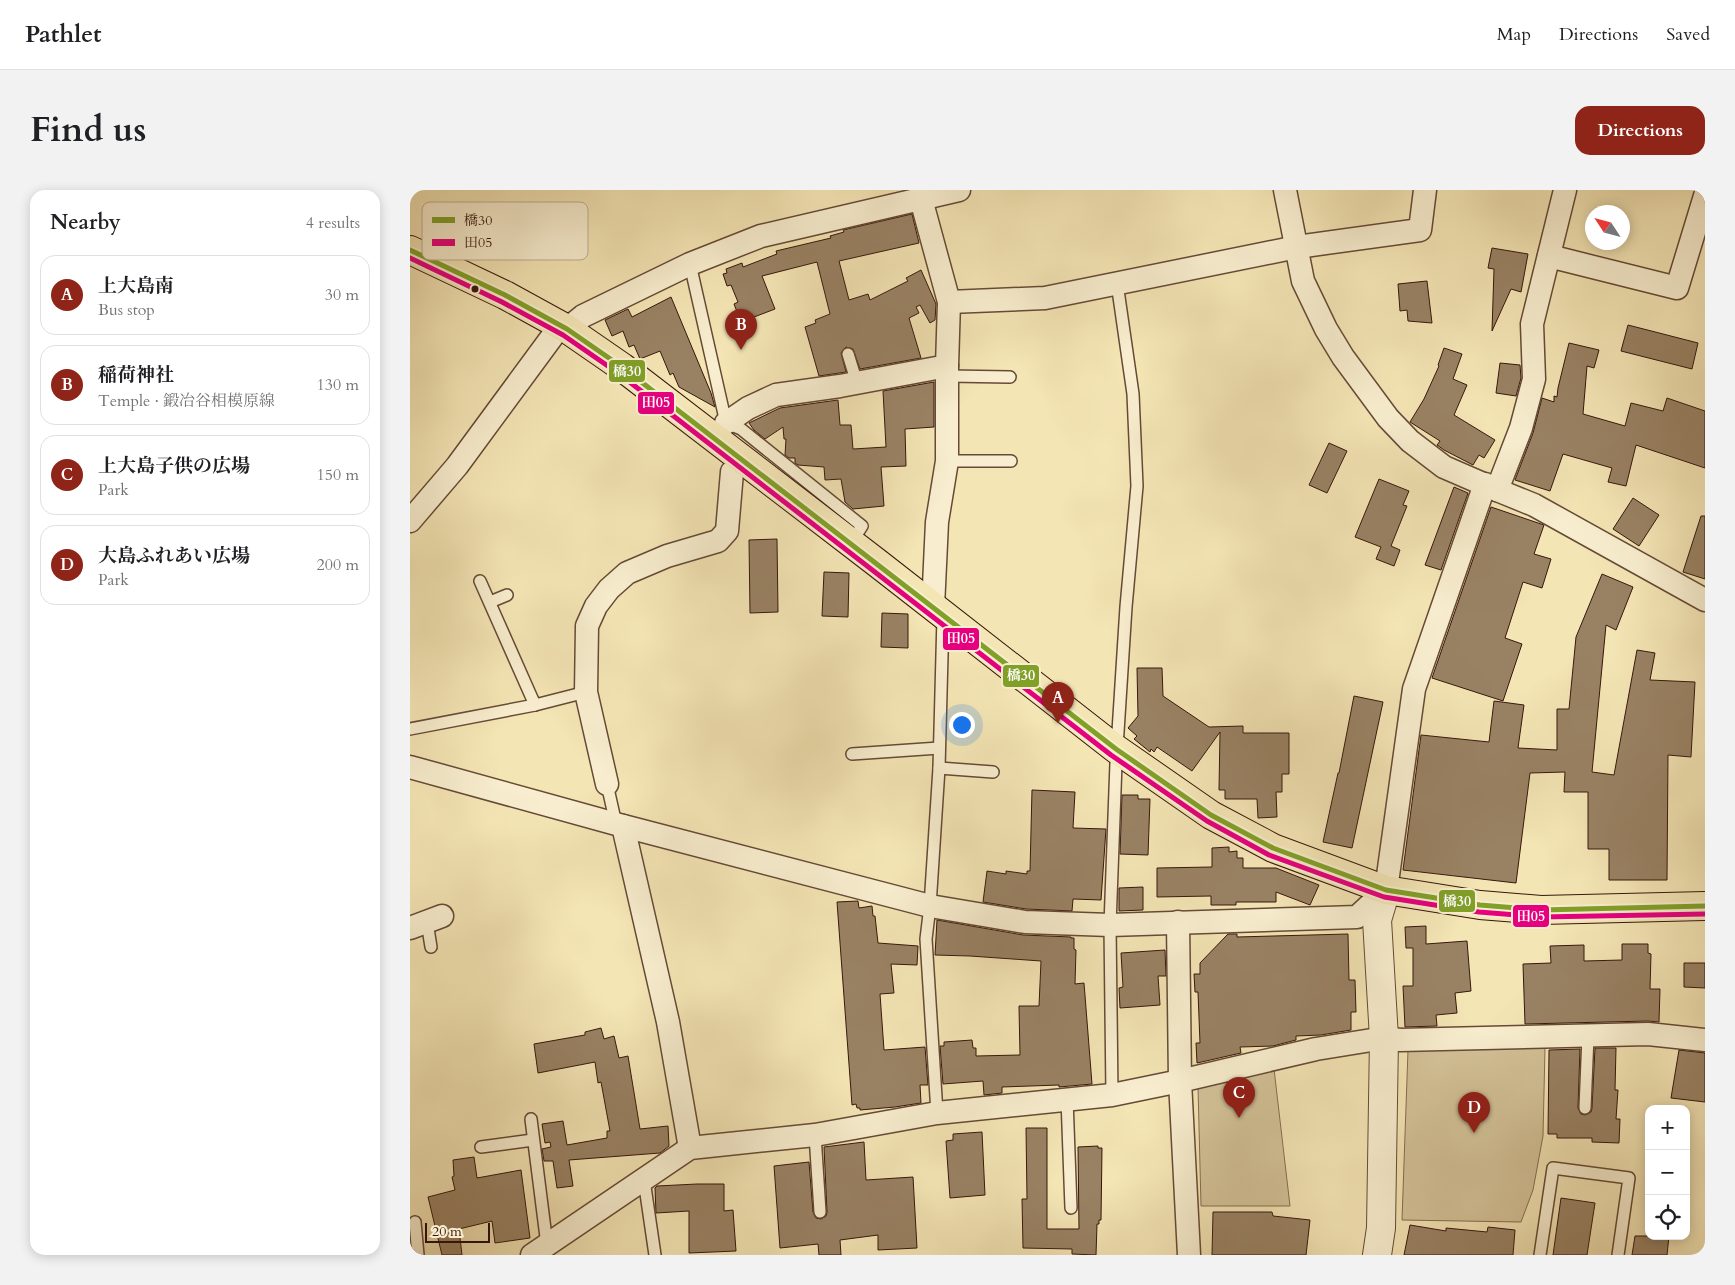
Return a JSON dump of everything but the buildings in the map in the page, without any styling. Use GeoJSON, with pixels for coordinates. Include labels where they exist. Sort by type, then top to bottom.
{"type":"FeatureCollection","features":[{"type":"Feature","properties":{"kind":"main road"},"geometry":{"type":"LineString","coordinates":[[410,250],[422,256]]}},
{"type":"Feature","properties":{"kind":"main road"},"geometry":{"type":"LineString","coordinates":[[431,260],[505,295],[563,328],[637,378],[1116,749],[1210,815],[1272,848],[1386,890],[1480,905],[1541,910],[1705,906]]}},
{"type":"Feature","properties":{"kind":"street"},"geometry":{"type":"LineString","coordinates":[[412,513],[457,466],[563,328],[690,264],[761,236],[959,190]]}},
{"type":"Feature","properties":{"kind":"street"},"geometry":{"type":"LineString","coordinates":[[1285,190],[1303,281],[1326,329],[1388,418],[1410,441],[1444,466],[1534,505],[1705,600]]}},
{"type":"Feature","properties":{"kind":"street"},"geometry":{"type":"LineString","coordinates":[[949,302],[1045,298],[1297,247],[1420,230],[1424,190]]}},
{"type":"Feature","properties":{"kind":"street"},"geometry":{"type":"LineString","coordinates":[[1378,1255],[1381,1228],[1384,1038],[1377,920],[1386,890],[1414,689],[1491,487],[1521,428],[1534,379],[1532,324],[1565,190]]}},
{"type":"Feature","properties":{"kind":"street"},"geometry":{"type":"LineString","coordinates":[[1549,256],[1677,288],[1705,196]]}},
{"type":"Feature","properties":{"kind":"street"},"geometry":{"type":"LineString","coordinates":[[921,199],[949,302],[947,461],[938,522],[938,611]]}},
{"type":"Feature","properties":{"kind":"street"},"geometry":{"type":"LineString","coordinates":[[726,423],[748,408],[776,395],[947,371]]}},
{"type":"Feature","properties":{"kind":"street"},"geometry":{"type":"LineString","coordinates":[[607,784],[586,692],[588,626],[596,606],[609,589],[627,573],[666,556],[718,541],[726,531],[732,472]]}},
{"type":"Feature","properties":{"kind":"street"},"geometry":{"type":"LineString","coordinates":[[410,767],[619,825],[930,906],[1025,922],[1110,925],[1357,918],[1386,890]]}},
{"type":"Feature","properties":{"kind":"street"},"geometry":{"type":"LineString","coordinates":[[619,825],[668,1022],[690,1148]]}},
{"type":"Feature","properties":{"kind":"street"},"geometry":{"type":"LineString","coordinates":[[1178,922],[1180,1081],[1189,1255]]}},
{"type":"Feature","properties":{"kind":"street"},"geometry":{"type":"LineString","coordinates":[[540,1250],[690,1148],[815,1135],[937,1114],[1112,1095],[1316,1049],[1384,1038],[1400,1040],[1648,1034],[1705,1040]]}},
{"type":"Feature","properties":{"kind":"lane"},"geometry":{"type":"LineString","coordinates":[[690,264],[726,423],[741,429],[862,526],[851,543]]}},
{"type":"Feature","properties":{"kind":"lane"},"geometry":{"type":"LineString","coordinates":[[1112,1095],[1110,925],[1116,749],[1137,486],[1133,394],[1117,282]]}},
{"type":"Feature","properties":{"kind":"lane"},"geometry":{"type":"LineString","coordinates":[[848,354],[857,383]]}},
{"type":"Feature","properties":{"kind":"lane"},"geometry":{"type":"LineString","coordinates":[[947,371],[1010,378]]}},
{"type":"Feature","properties":{"kind":"lane"},"geometry":{"type":"LineString","coordinates":[[947,461],[1011,461]]}},
{"type":"Feature","properties":{"kind":"lane"},"geometry":{"type":"LineString","coordinates":[[480,581],[535,705]]}},
{"type":"Feature","properties":{"kind":"lane"},"geometry":{"type":"LineString","coordinates":[[490,602],[507,595]]}},
{"type":"Feature","properties":{"kind":"lane"},"geometry":{"type":"LineString","coordinates":[[937,1114],[926,939],[930,906],[940,748],[938,611]]}},
{"type":"Feature","properties":{"kind":"lane"},"geometry":{"type":"LineString","coordinates":[[410,729],[535,705],[586,692]]}},
{"type":"Feature","properties":{"kind":"lane"},"geometry":{"type":"LineString","coordinates":[[852,754],[940,748]]}},
{"type":"Feature","properties":{"kind":"lane"},"geometry":{"type":"LineString","coordinates":[[939,768],[993,772]]}},
{"type":"Feature","properties":{"kind":"lane"},"geometry":{"type":"LineString","coordinates":[[607,784],[619,825]]}},
{"type":"Feature","properties":{"kind":"lane"},"geometry":{"type":"LineString","coordinates":[[426,922],[431,947]]}},
{"type":"Feature","properties":{"kind":"lane"},"geometry":{"type":"LineString","coordinates":[[1585,1108],[1588,1036]]}},
{"type":"Feature","properties":{"kind":"lane"},"geometry":{"type":"LineString","coordinates":[[1068,1100],[1071,1208]]}},
{"type":"Feature","properties":{"kind":"lane"},"geometry":{"type":"LineString","coordinates":[[531,1119],[534,1140],[540,1250]]}},
{"type":"Feature","properties":{"kind":"lane"},"geometry":{"type":"LineString","coordinates":[[815,1135],[820,1212]]}},
{"type":"Feature","properties":{"kind":"lane"},"geometry":{"type":"LineString","coordinates":[[481,1147],[534,1140]]}},
{"type":"Feature","properties":{"kind":"lane"},"geometry":{"type":"LineString","coordinates":[[1540,1255],[1554,1168],[1629,1178],[1618,1255]]}},
{"type":"Feature","properties":{"kind":"lane"},"geometry":{"type":"LineString","coordinates":[[644,1180],[655,1255]]}},
{"type":"Feature","properties":{"kind":"lane"},"geometry":{"type":"LineString","coordinates":[[415,1222],[418,1255]]}},
{"type":"Feature","properties":{"kind":"shaded area"},"geometry":{"type":"Polygon","coordinates":[[[1545,1048],[1543,1136],[1533,1190],[1521,1222],[1402,1220],[1408,1050],[1545,1048]]]}},
{"type":"Feature","properties":{"kind":"shaded area"},"geometry":{"type":"Polygon","coordinates":[[[1274,1069],[1290,1206],[1201,1206],[1198,1087],[1274,1069]]]}},
{"type":"Feature","properties":{"kind":"transit line","name":"橋30"},"geometry":{"type":"LineString","coordinates":[[410,250],[422,256]]}},
{"type":"Feature","properties":{"kind":"transit line","name":"田05"},"geometry":{"type":"LineString","coordinates":[[410,258],[502,302],[563,335],[618,373],[1111,755],[1207,821],[1269,855],[1384,897],[1479,912],[1541,917],[1705,914]]}},
{"type":"Feature","properties":{"kind":"transit line","name":"橋30"},"geometry":{"type":"LineString","coordinates":[[431,260],[505,295],[567,329],[622,367],[1116,749],[1211,815],[1273,848],[1386,890],[1480,905],[1541,910],[1705,906]]}},
{"type":"Feature","properties":{"kind":"place","name":"稲荷神社"},"geometry":{"type":"Point","coordinates":[741,350]}},
{"type":"Feature","properties":{"kind":"place","name":"上大島南"},"geometry":{"type":"Point","coordinates":[1058,723]}},
{"type":"Feature","properties":{"kind":"place","name":"上大島子供の広場"},"geometry":{"type":"Point","coordinates":[1239,1118]}},
{"type":"Feature","properties":{"kind":"place","name":"大島ふれあい広場"},"geometry":{"type":"Point","coordinates":[1474,1133]}}]}
